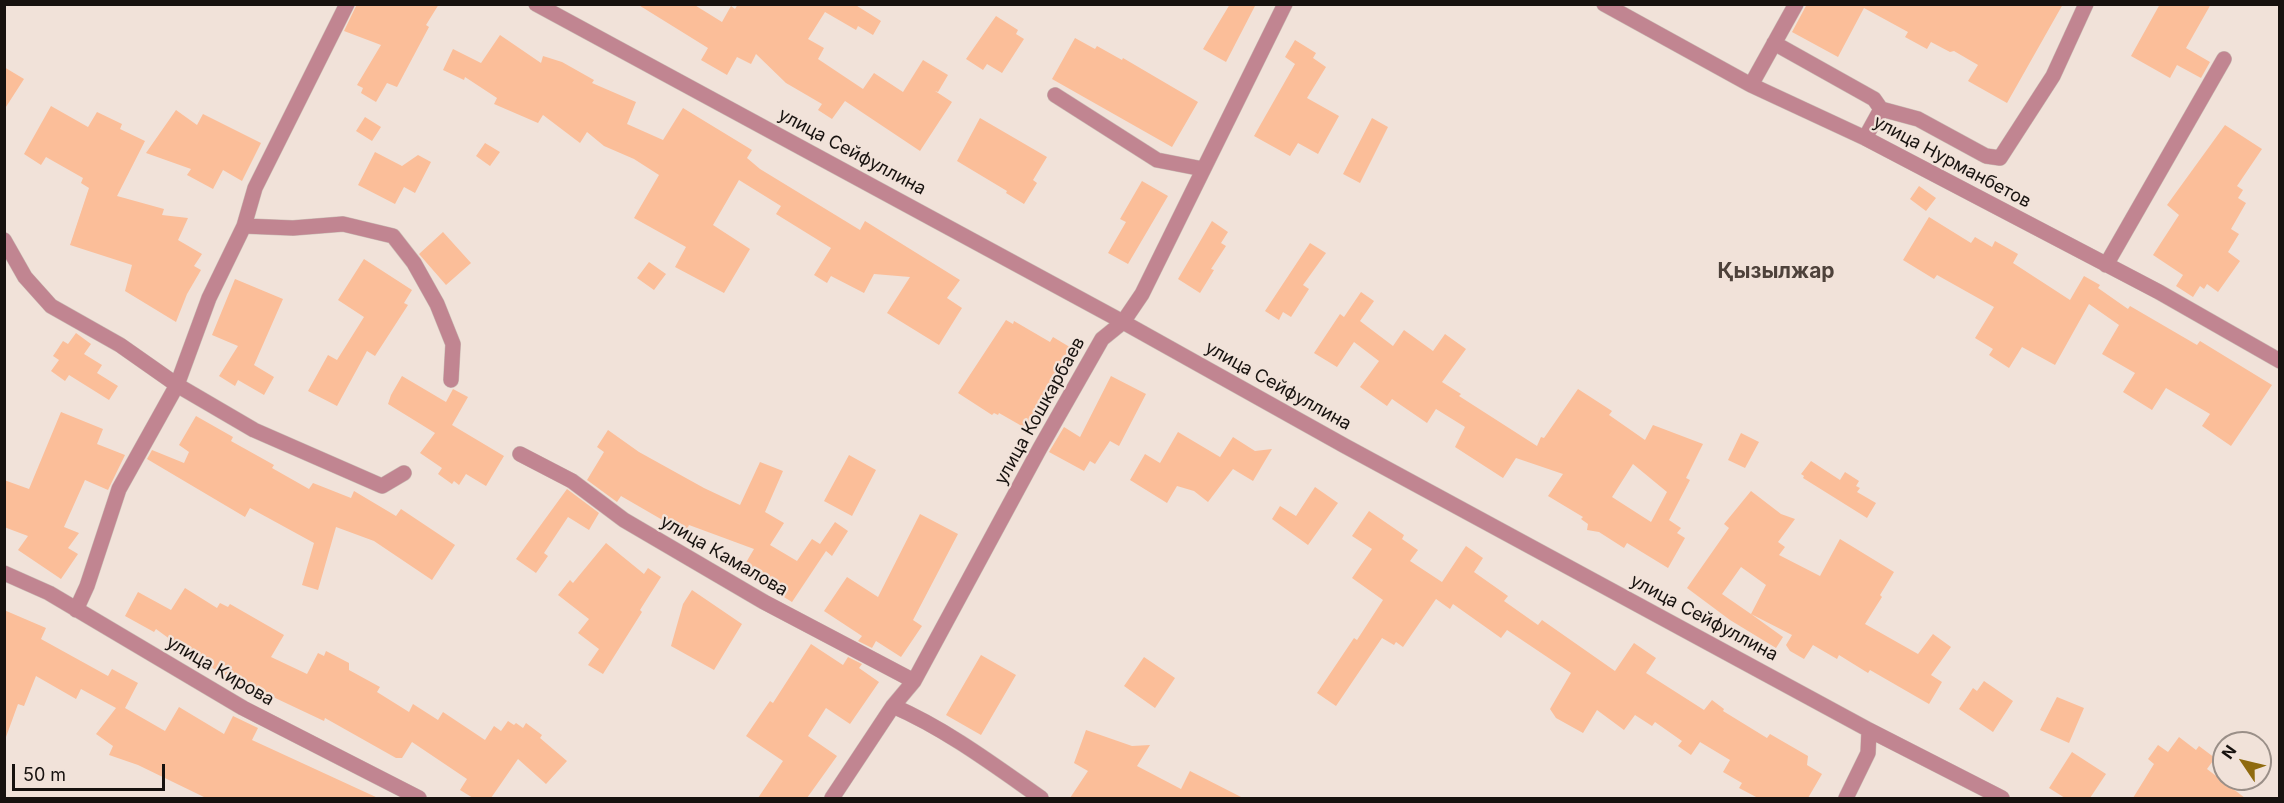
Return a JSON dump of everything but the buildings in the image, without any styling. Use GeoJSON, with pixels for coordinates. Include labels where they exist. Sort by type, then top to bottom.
{"type":"FeatureCollection","features":[{"type":"Feature","properties":{"kind":"street"},"geometry":{"type":"LineString","coordinates":[[76,610],[87,586],[119,489],[177,385],[209,298],[244,226],[255,188],[347,4]]}},
{"type":"Feature","properties":{"kind":"street","name":"улица Сейфуллина"},"geometry":{"type":"LineString","coordinates":[[536,4],[1869,730],[2002,798]]}},
{"type":"Feature","properties":{"kind":"street","name":"улица Кошкарбаев"},"geometry":{"type":"LineString","coordinates":[[832,798],[893,706],[914,681],[1040,448],[1102,339],[1123,322],[1142,294],[1285,4]]}},
{"type":"Feature","properties":{"kind":"street","name":"улица Нурманбетов"},"geometry":{"type":"LineString","coordinates":[[1604,4],[1751,85],[1865,138],[2159,292],[2280,361]]}},
{"type":"Feature","properties":{"kind":"street"},"geometry":{"type":"LineString","coordinates":[[1751,85],[1796,4]]}},
{"type":"Feature","properties":{"kind":"street"},"geometry":{"type":"LineString","coordinates":[[1774,43],[1874,99],[1881,109],[1918,118],[1986,156],[2000,158],[2053,76],[2086,4]]}},
{"type":"Feature","properties":{"kind":"street"},"geometry":{"type":"LineString","coordinates":[[2106,265],[2224,59]]}},
{"type":"Feature","properties":{"kind":"street"},"geometry":{"type":"LineString","coordinates":[[1055,96],[1157,160],[1203,169]]}},
{"type":"Feature","properties":{"kind":"street"},"geometry":{"type":"LineString","coordinates":[[1865,138],[1881,109]]}},
{"type":"Feature","properties":{"kind":"street"},"geometry":{"type":"LineString","coordinates":[[244,226],[293,228],[343,224],[393,236],[414,263],[437,304],[453,344],[451,380]]}},
{"type":"Feature","properties":{"kind":"street"},"geometry":{"type":"LineString","coordinates":[[4,240],[25,277],[51,306],[120,345],[177,385],[254,430],[382,486],[404,473]]}},
{"type":"Feature","properties":{"kind":"street","name":"улица Камалова"},"geometry":{"type":"LineString","coordinates":[[520,454],[572,481],[624,520],[764,602],[914,681]]}},
{"type":"Feature","properties":{"kind":"street","name":"улица Кирова"},"geometry":{"type":"LineString","coordinates":[[4,573],[49,593],[243,708],[419,798]]}},
{"type":"Feature","properties":{"kind":"street"},"geometry":{"type":"LineString","coordinates":[[893,706],[917,716],[1041,798]]}},
{"type":"Feature","properties":{"kind":"street"},"geometry":{"type":"LineString","coordinates":[[1846,798],[1868,753],[1869,730]]}},
{"type":"Feature","properties":{"kind":"district","name":"Қызылжар"},"geometry":{"type":"Point","coordinates":[1776,272]}}]}
